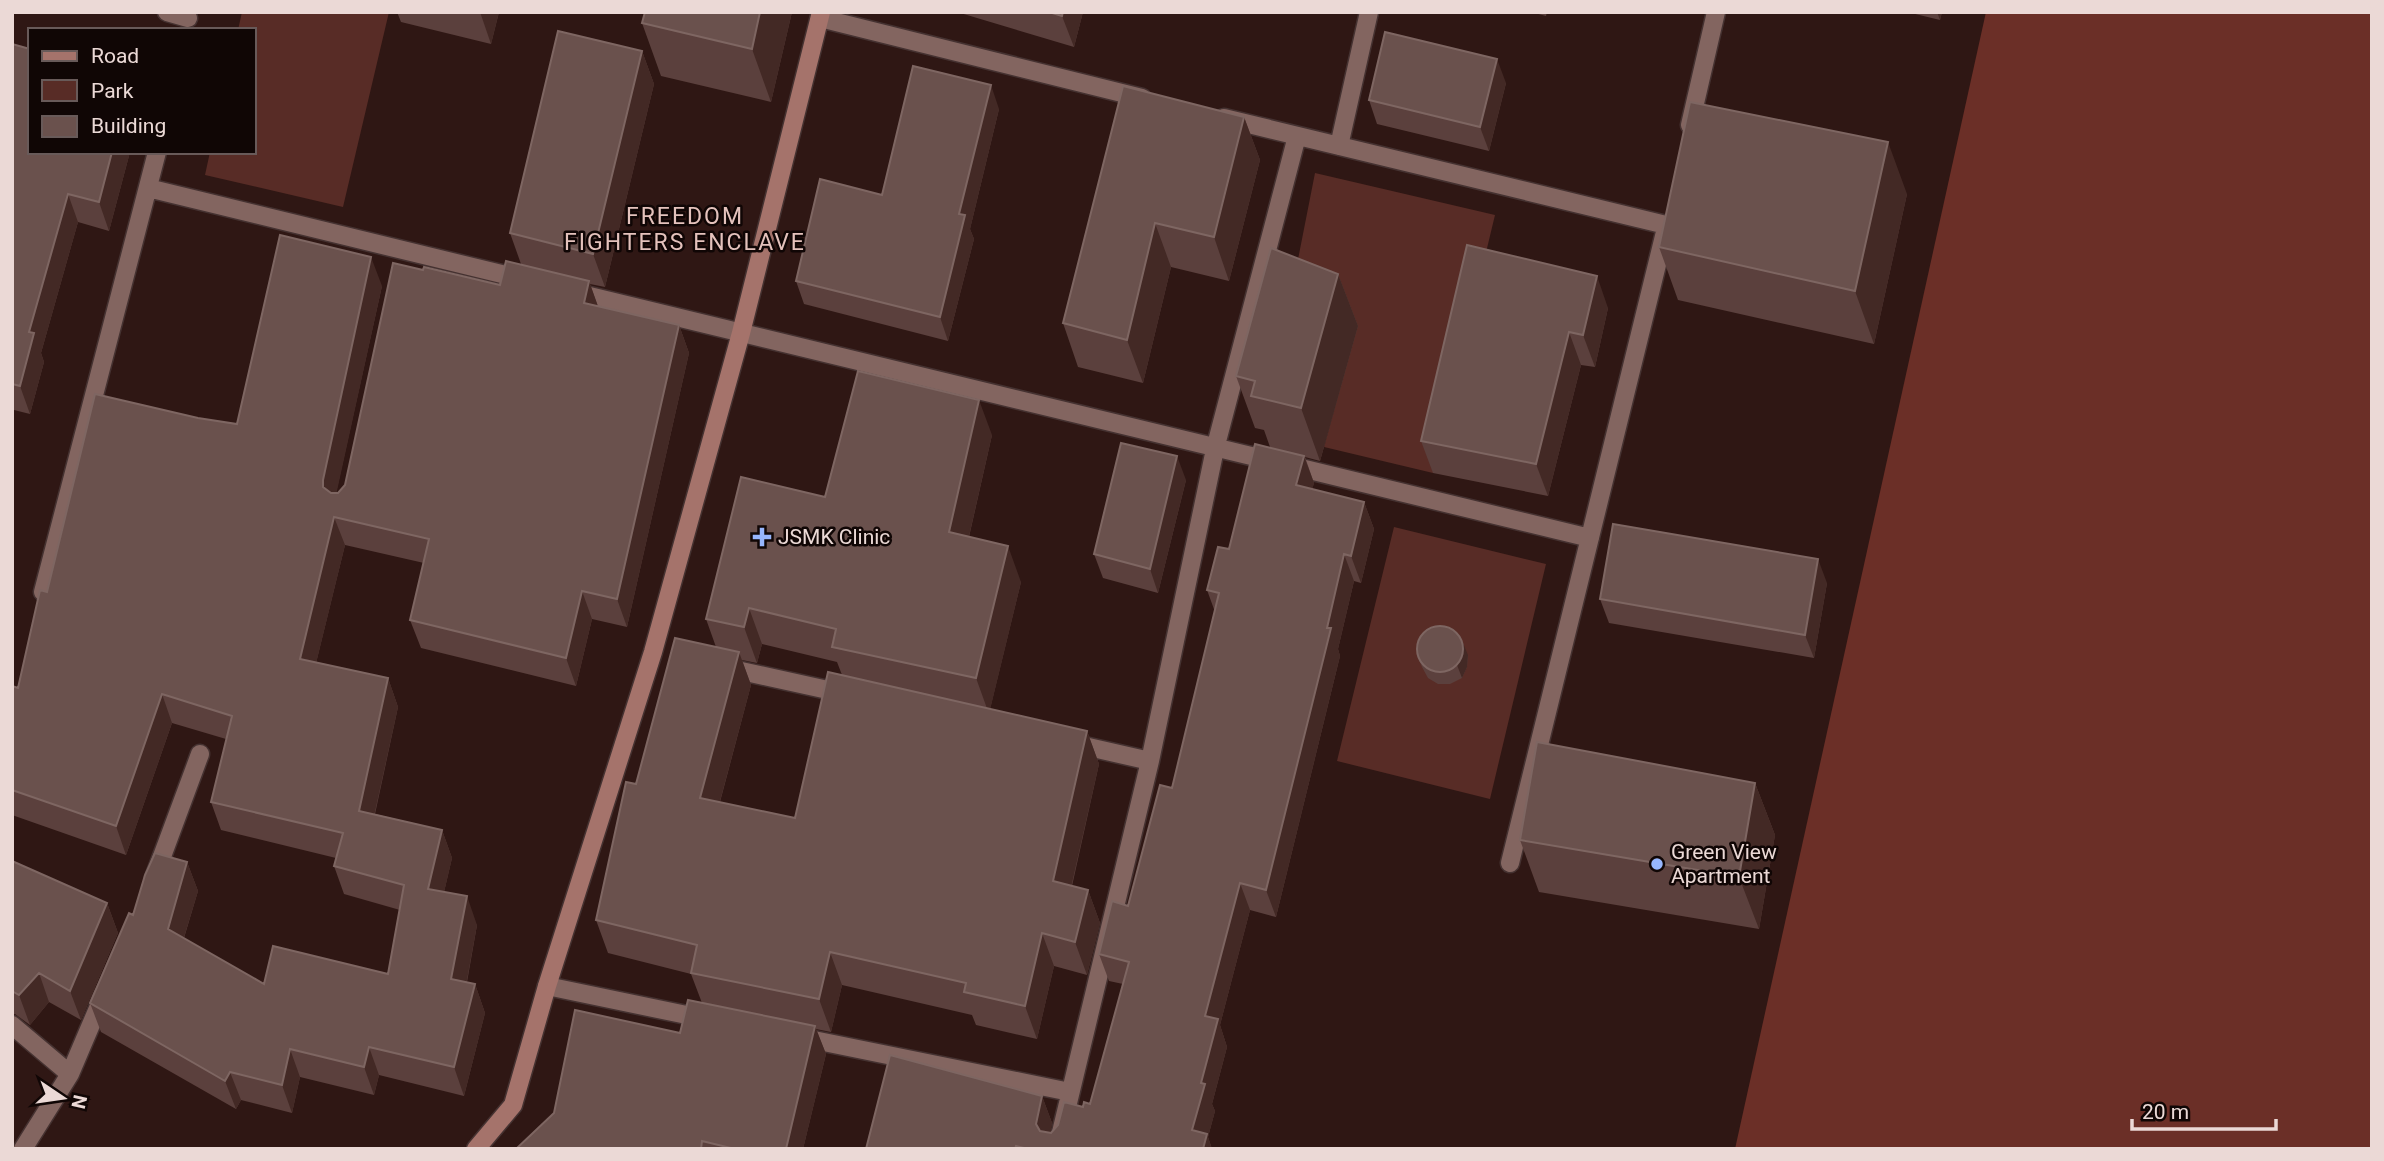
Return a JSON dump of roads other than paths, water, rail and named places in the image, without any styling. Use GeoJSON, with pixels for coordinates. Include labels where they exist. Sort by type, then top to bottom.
{"type":"FeatureCollection","features":[{"type":"Feature","properties":{"kind":"street"},"geometry":{"type":"LineString","coordinates":[[167,12],[188,20]]}},
{"type":"Feature","properties":{"kind":"street"},"geometry":{"type":"LineString","coordinates":[[1339,146],[1369,12]]}},
{"type":"Feature","properties":{"kind":"street"},"geometry":{"type":"LineString","coordinates":[[1685,145],[1717,12]]}},
{"type":"Feature","properties":{"kind":"street"},"geometry":{"type":"LineString","coordinates":[[476,1149],[513,1105],[547,986],[659,653],[820,15],[1164,103]]}},
{"type":"Feature","properties":{"kind":"street"},"geometry":{"type":"LineString","coordinates":[[1204,113],[1339,146],[1668,218],[1510,863]]}},
{"type":"Feature","properties":{"kind":"street"},"geometry":{"type":"LineString","coordinates":[[1057,1149],[1150,761],[1215,449],[1297,136]]}},
{"type":"Feature","properties":{"kind":"street"},"geometry":{"type":"LineString","coordinates":[[43,592],[156,154]]}},
{"type":"Feature","properties":{"kind":"street"},"geometry":{"type":"LineString","coordinates":[[148,188],[399,255],[551,287],[741,332],[1590,538]]}},
{"type":"Feature","properties":{"kind":"street"},"geometry":{"type":"LineString","coordinates":[[707,664],[868,699]]}},
{"type":"Feature","properties":{"kind":"street"},"geometry":{"type":"LineString","coordinates":[[1056,740],[1150,761]]}},
{"type":"Feature","properties":{"kind":"street"},"geometry":{"type":"LineString","coordinates":[[148,893],[200,754]]}},
{"type":"Feature","properties":{"kind":"street"},"geometry":{"type":"LineString","coordinates":[[23,1149],[70,1074],[110,979]]}},
{"type":"Feature","properties":{"kind":"street"},"geometry":{"type":"LineString","coordinates":[[547,986],[729,1023]]}},
{"type":"Feature","properties":{"kind":"street"},"geometry":{"type":"LineString","coordinates":[[12,1025],[70,1074]]}},
{"type":"Feature","properties":{"kind":"street"},"geometry":{"type":"LineString","coordinates":[[784,1034],[1070,1092]]}},
{"type":"Feature","properties":{"kind":"place","name":"JSMK Clinic"},"geometry":{"type":"Point","coordinates":[762,537]}},
{"type":"Feature","properties":{"kind":"place","name":"Green View Apartment"},"geometry":{"type":"Point","coordinates":[1657,864]}},
{"type":"Feature","properties":{"kind":"district","name":"FREEDOM FIGHTERS ENCLAVE"},"geometry":{"type":"Point","coordinates":[685,229]}}]}
